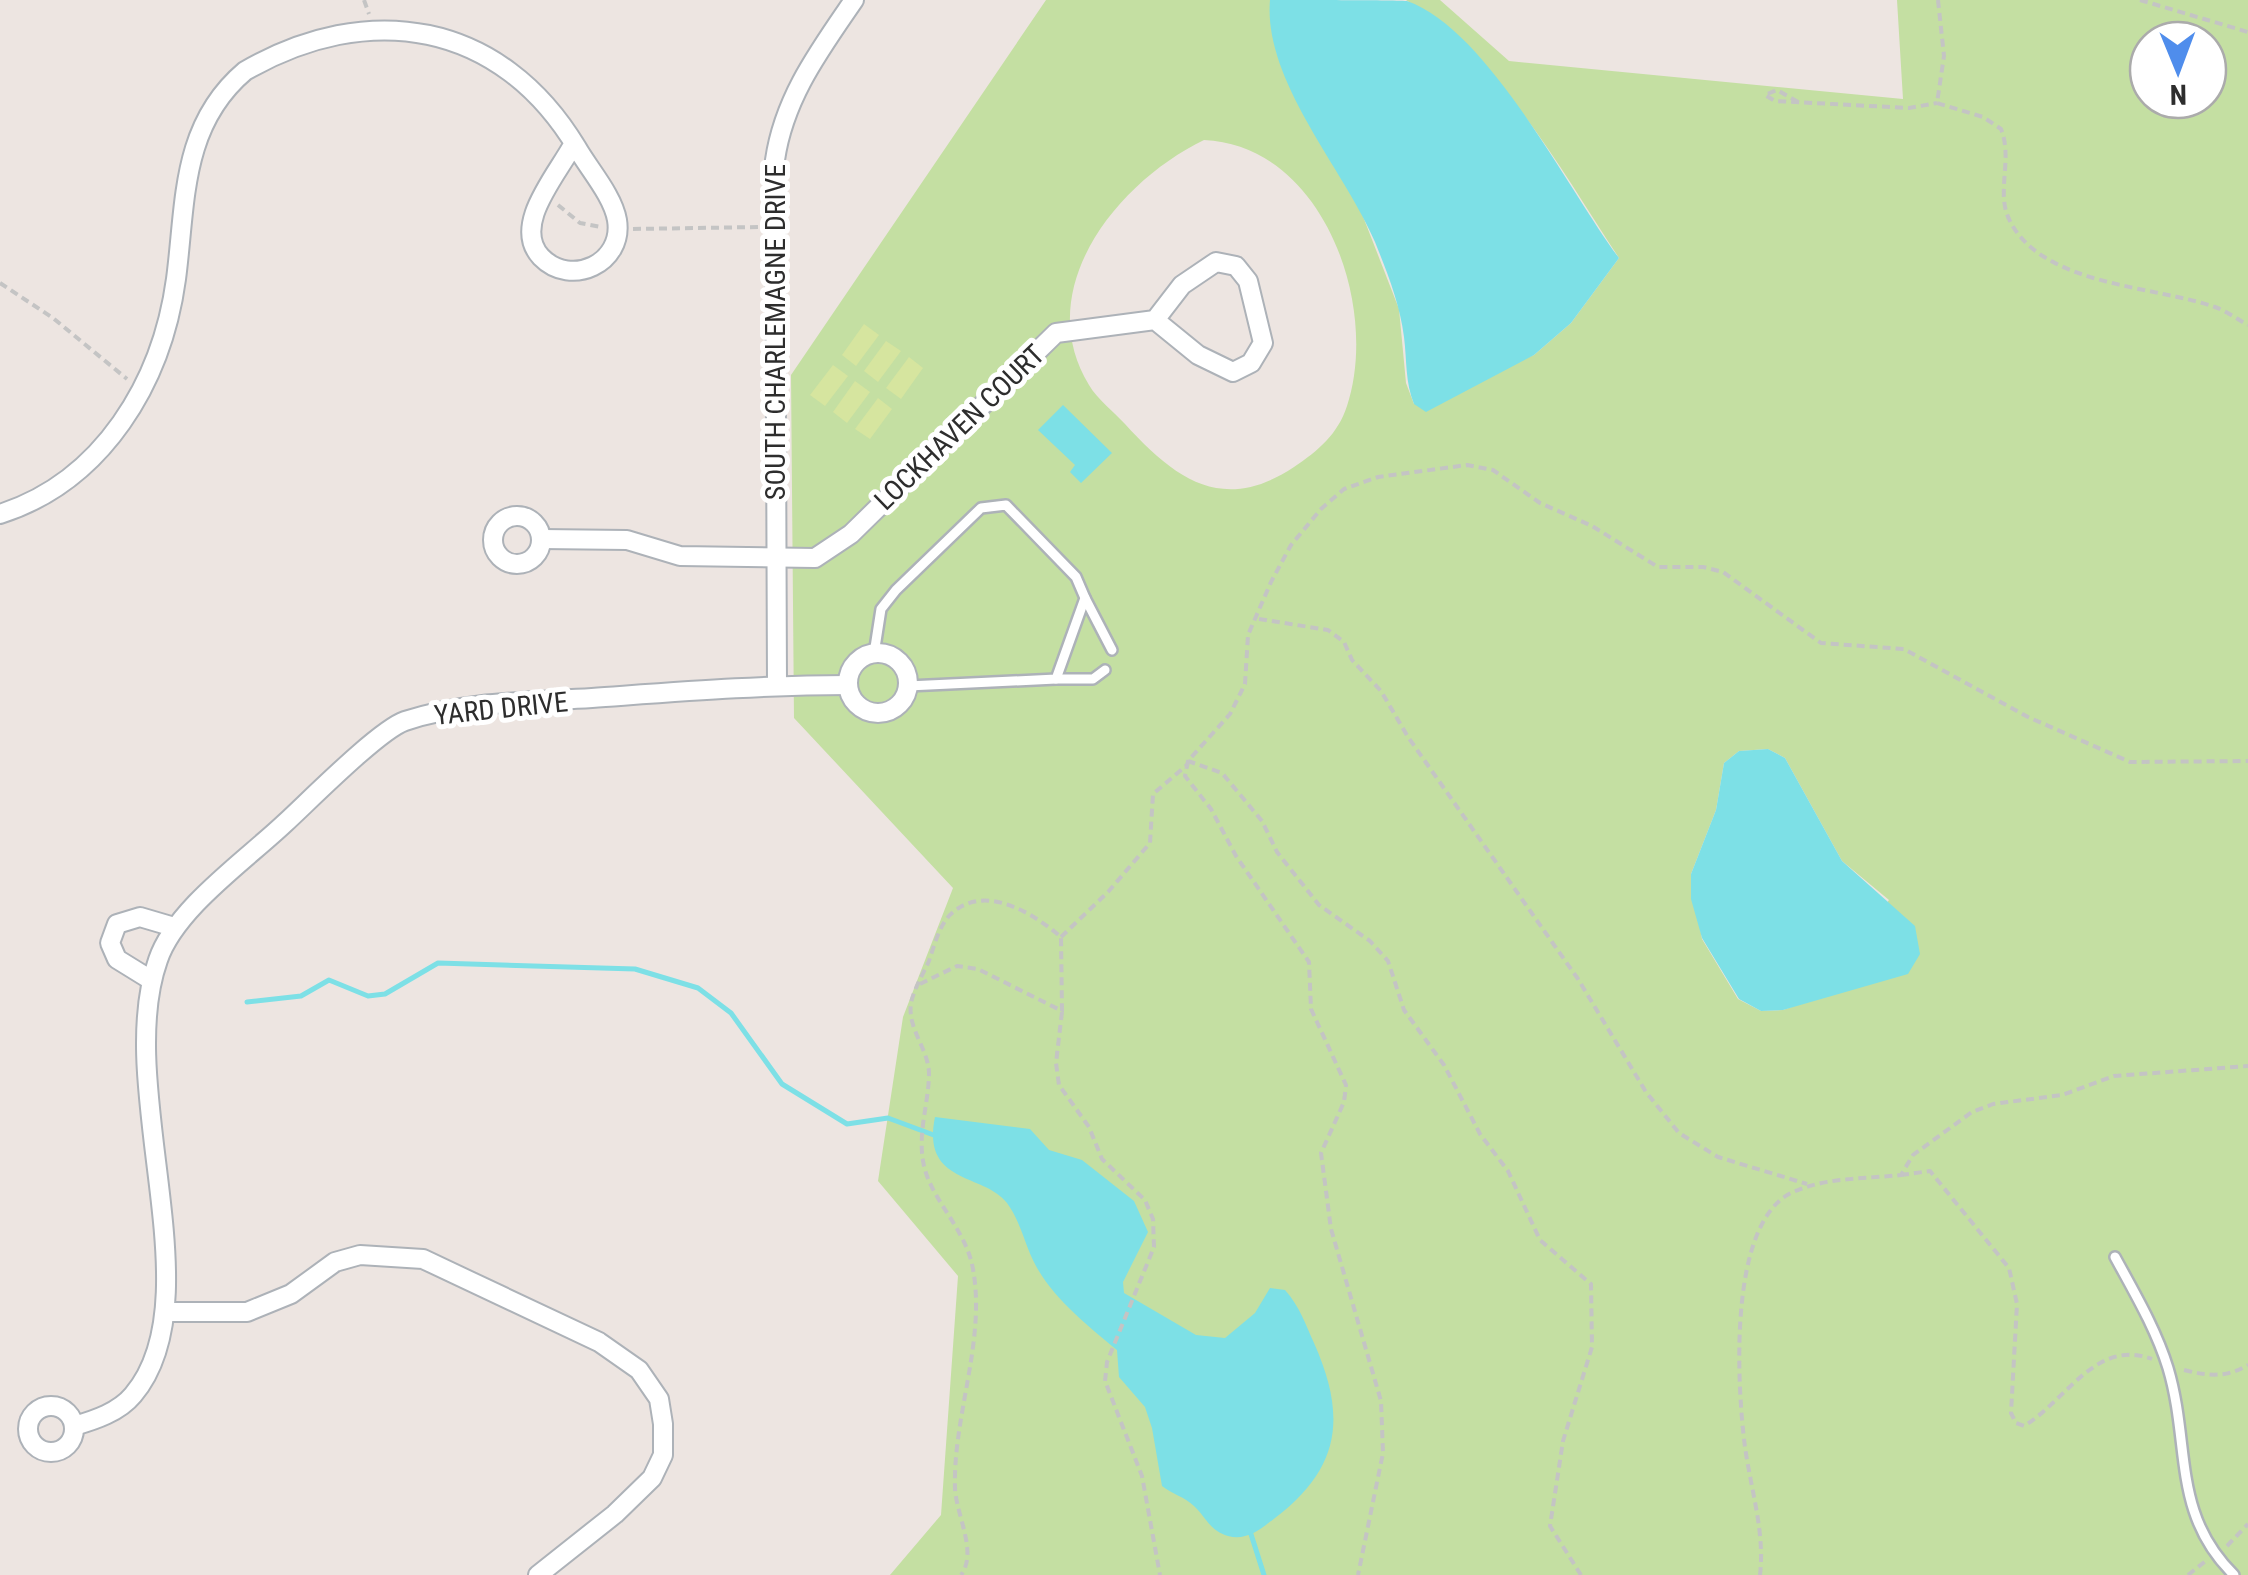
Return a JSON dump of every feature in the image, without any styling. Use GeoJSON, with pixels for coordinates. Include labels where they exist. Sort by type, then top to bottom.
{"type":"FeatureCollection","features":[{"type":"Feature","properties":{"kind":"street","name":"SOUTH CHARLEMAGNE DRIVE"},"geometry":{"type":"LineString","coordinates":[[777,685],[775,160],[780,124],[808,68],[854,0]]}},
{"type":"Feature","properties":{"kind":"street"},"geometry":{"type":"LineString","coordinates":[[0,514],[17,508],[90,461],[126,420],[144,389],[168,316],[184,177],[196,139],[242,72],[280,45],[367,7],[409,14],[466,32],[514,70],[560,118],[574,143],[618,222],[613,248],[604,259],[577,272],[551,265],[540,255],[530,227],[534,210],[574,143]]}},
{"type":"Feature","properties":{"kind":"street"},"geometry":{"type":"LineString","coordinates":[[1216,262],[1236,266],[1248,281],[1263,343],[1252,363],[1233,372],[1198,355],[1156,320],[1194,277],[1216,262]]}},
{"type":"Feature","properties":{"kind":"street","name":"LOCKHAVEN COURT"},"geometry":{"type":"LineString","coordinates":[[542,539],[610,539],[680,556],[815,558],[851,534],[1056,334],[1156,320]]}},
{"type":"Feature","properties":{"kind":"street"},"geometry":{"type":"LineString","coordinates":[[874,654],[897,660],[908,686],[900,704],[872,713],[855,703],[848,685],[853,666],[874,654]]}},
{"type":"Feature","properties":{"kind":"street","name":"YARD DRIVE"},"geometry":{"type":"LineString","coordinates":[[74,1426],[98,1418],[132,1397],[158,1350],[166,1312],[161,1222],[143,1061],[151,980],[174,926],[400,722],[460,707],[777,685],[848,685]]}},
{"type":"Feature","properties":{"kind":"street"},"geometry":{"type":"LineString","coordinates":[[151,980],[116,959],[110,943],[117,924],[140,917],[174,926]]}},
{"type":"Feature","properties":{"kind":"street"},"geometry":{"type":"LineString","coordinates":[[166,1312],[247,1312],[291,1294],[335,1262],[360,1254],[423,1259],[599,1342],[638,1370],[658,1398],[663,1456],[652,1478],[615,1514],[538,1575]]}},
{"type":"Feature","properties":{"kind":"lane"},"geometry":{"type":"LineString","coordinates":[[874,654],[881,609],[980,508],[1006,505],[1076,577],[1112,650]]}},
{"type":"Feature","properties":{"kind":"lane"},"geometry":{"type":"LineString","coordinates":[[1056,678],[1085,598]]}},
{"type":"Feature","properties":{"kind":"lane"},"geometry":{"type":"LineString","coordinates":[[908,686],[1093,679],[1105,670]]}},
{"type":"Feature","properties":{"kind":"lane"},"geometry":{"type":"LineString","coordinates":[[2116,1256],[2168,1367],[2194,1523],[2214,1556],[2234,1575]]}},
{"type":"Feature","properties":{"kind":"path"},"geometry":{"type":"LineString","coordinates":[[1937,102],[1944,56],[1938,0]]}},
{"type":"Feature","properties":{"kind":"path"},"geometry":{"type":"LineString","coordinates":[[2140,0],[2248,32]]}},
{"type":"Feature","properties":{"kind":"path"},"geometry":{"type":"LineString","coordinates":[[1798,102],[1778,90],[1765,95],[1775,101],[1908,108],[1937,102],[1983,117],[2001,130],[2009,163],[2006,216],[2017,233],[2040,252],[2140,292],[2220,308],[2248,325]]}},
{"type":"Feature","properties":{"kind":"path"},"geometry":{"type":"LineString","coordinates":[[552,201],[580,223],[606,228]]}},
{"type":"Feature","properties":{"kind":"path"},"geometry":{"type":"LineString","coordinates":[[628,229],[764,227]]}},
{"type":"Feature","properties":{"kind":"path"},"geometry":{"type":"LineString","coordinates":[[0,283],[144,389]]}},
{"type":"Feature","properties":{"kind":"path"},"geometry":{"type":"LineString","coordinates":[[1160,1575],[1142,1476],[1105,1381],[1108,1362],[1154,1247],[1153,1219],[1145,1200],[1102,1159],[1088,1127],[1059,1085],[1056,1063],[1062,1011],[1061,936],[1108,892],[1150,843],[1153,794],[1188,762],[1230,714],[1244,684],[1248,635],[1291,545],[1344,489],[1378,478],[1467,465],[1493,470],[1540,503],[1592,526],[1658,567],[1703,566],[1723,572],[1821,643],[1904,649],[2028,717],[2130,762],[2248,761]]}},
{"type":"Feature","properties":{"kind":"path"},"geometry":{"type":"LineString","coordinates":[[1258,620],[1328,630],[1344,642],[1352,660],[1382,691],[1408,737],[1578,979],[1646,1092],[1679,1133],[1718,1157],[1810,1185]]}},
{"type":"Feature","properties":{"kind":"path"},"geometry":{"type":"LineString","coordinates":[[1188,762],[1185,776],[1212,809],[1236,856],[1308,962],[1311,1009],[1346,1085],[1344,1102],[1322,1153],[1332,1229],[1381,1401],[1383,1454],[1358,1575]]}},
{"type":"Feature","properties":{"kind":"path"},"geometry":{"type":"LineString","coordinates":[[1188,762],[1222,773],[1262,821],[1277,852],[1319,905],[1370,940],[1388,961],[1404,1010],[1444,1065],[1480,1134],[1508,1172],[1540,1240],[1591,1284],[1595,1314],[1592,1347],[1563,1441],[1550,1526],[1580,1575]]}},
{"type":"Feature","properties":{"kind":"path"},"geometry":{"type":"LineString","coordinates":[[961,1575],[969,1552],[955,1490],[956,1454],[977,1312],[973,1267],[962,1235],[925,1172],[923,1110],[929,1063],[912,1020],[911,1002],[952,913],[979,902],[1010,904],[1061,936]]}},
{"type":"Feature","properties":{"kind":"path"},"geometry":{"type":"LineString","coordinates":[[920,984],[957,966],[978,970],[1062,1011]]}},
{"type":"Feature","properties":{"kind":"path"},"geometry":{"type":"LineString","coordinates":[[1901,1175],[1914,1155],[1972,1112],[1992,1104],[2062,1094],[2114,1076],[2248,1066]]}},
{"type":"Feature","properties":{"kind":"path"},"geometry":{"type":"LineString","coordinates":[[1760,1575],[1760,1529],[1744,1442],[1743,1294],[1749,1254],[1762,1222],[1785,1196],[1810,1185],[1930,1171],[2008,1268],[2016,1304],[2011,1413],[2016,1424],[2024,1426],[2038,1418],[2104,1357],[2132,1351],[2166,1364]]}},
{"type":"Feature","properties":{"kind":"path"},"geometry":{"type":"LineString","coordinates":[[2182,1370],[2210,1376],[2232,1374],[2248,1365]]}},
{"type":"Feature","properties":{"kind":"green space"},"geometry":{"type":"Polygon","coordinates":[[[1046,0],[1270,0],[1277,54],[1295,97],[1357,201],[1399,309],[1406,383],[1414,404],[1534,355],[1571,323],[1619,258],[1526,117],[1499,84],[1440,25],[1406,0],[1440,0],[1509,61],[1903,99],[1897,0],[2248,0],[2248,1575],[890,1575],[941,1515],[958,1276],[878,1181],[903,1017],[953,888],[794,718],[791,375],[1046,0]],[[1204,140],[1172,158],[1142,182],[1092,242],[1077,276],[1070,312],[1074,348],[1092,390],[1163,461],[1202,484],[1223,489],[1245,488],[1268,481],[1303,461],[1338,425],[1347,406],[1355,366],[1355,323],[1348,279],[1332,237],[1310,200],[1281,170],[1246,149],[1204,140]],[[1768,749],[1739,751],[1724,763],[1716,810],[1691,874],[1702,939],[1738,999],[1761,1011],[1783,1010],[1817,998],[1889,900],[1842,861],[1785,758],[1768,749]]]}},
{"type":"Feature","properties":{"kind":"green space"},"geometry":{"type":"Polygon","coordinates":[[[864,324],[879,335],[856,366],[842,355],[864,324]]]}},
{"type":"Feature","properties":{"kind":"green space"},"geometry":{"type":"Polygon","coordinates":[[[886,341],[901,351],[878,382],[864,371],[886,341]]]}},
{"type":"Feature","properties":{"kind":"green space"},"geometry":{"type":"Polygon","coordinates":[[[909,357],[923,368],[901,399],[886,388],[909,357]]]}},
{"type":"Feature","properties":{"kind":"green space"},"geometry":{"type":"Polygon","coordinates":[[[833,365],[848,376],[825,406],[810,395],[833,365]]]}},
{"type":"Feature","properties":{"kind":"green space"},"geometry":{"type":"Polygon","coordinates":[[[855,381],[870,392],[847,423],[833,412],[855,381]]]}},
{"type":"Feature","properties":{"kind":"green space"},"geometry":{"type":"Polygon","coordinates":[[[878,398],[892,409],[870,439],[855,429],[878,398]]]}},
{"type":"Feature","properties":{"kind":"water"},"geometry":{"type":"Polygon","coordinates":[[[1270,0],[1407,1],[1437,17],[1467,43],[1524,114],[1619,258],[1571,323],[1534,355],[1426,412],[1414,404],[1402,325],[1388,277],[1361,214],[1292,93],[1271,31],[1270,0]]]}},
{"type":"Feature","properties":{"kind":"water"},"geometry":{"type":"Polygon","coordinates":[[[1063,405],[1112,453],[1081,483],[1070,472],[1075,465],[1038,430],[1063,405]]]}},
{"type":"Feature","properties":{"kind":"water"},"geometry":{"type":"Polygon","coordinates":[[[1768,749],[1785,758],[1842,861],[1915,926],[1920,954],[1908,974],[1783,1010],[1761,1011],[1739,999],[1702,938],[1691,899],[1691,874],[1716,810],[1724,763],[1739,751],[1768,749]]]}},
{"type":"Feature","properties":{"kind":"water"},"geometry":{"type":"Polygon","coordinates":[[[935,1117],[1030,1129],[1049,1150],[1082,1160],[1134,1201],[1148,1232],[1123,1282],[1124,1293],[1196,1335],[1225,1338],[1255,1313],[1270,1288],[1285,1290],[1302,1315],[1324,1369],[1333,1417],[1325,1459],[1297,1499],[1259,1530],[1235,1537],[1217,1531],[1190,1503],[1162,1486],[1152,1428],[1145,1407],[1119,1377],[1117,1350],[1072,1311],[1043,1278],[1007,1203],[997,1193],[957,1174],[937,1155],[933,1139],[935,1117]]]}},
{"type":"Feature","properties":{"kind":"waterway"},"geometry":{"type":"LineString","coordinates":[[247,1002],[301,996],[329,980],[368,996],[385,994],[438,963],[635,969],[698,988],[731,1013],[782,1084],[847,1124],[888,1118],[939,1137]]}},
{"type":"Feature","properties":{"kind":"waterway"},"geometry":{"type":"LineString","coordinates":[[1250,1531],[1264,1575]]}}]}
